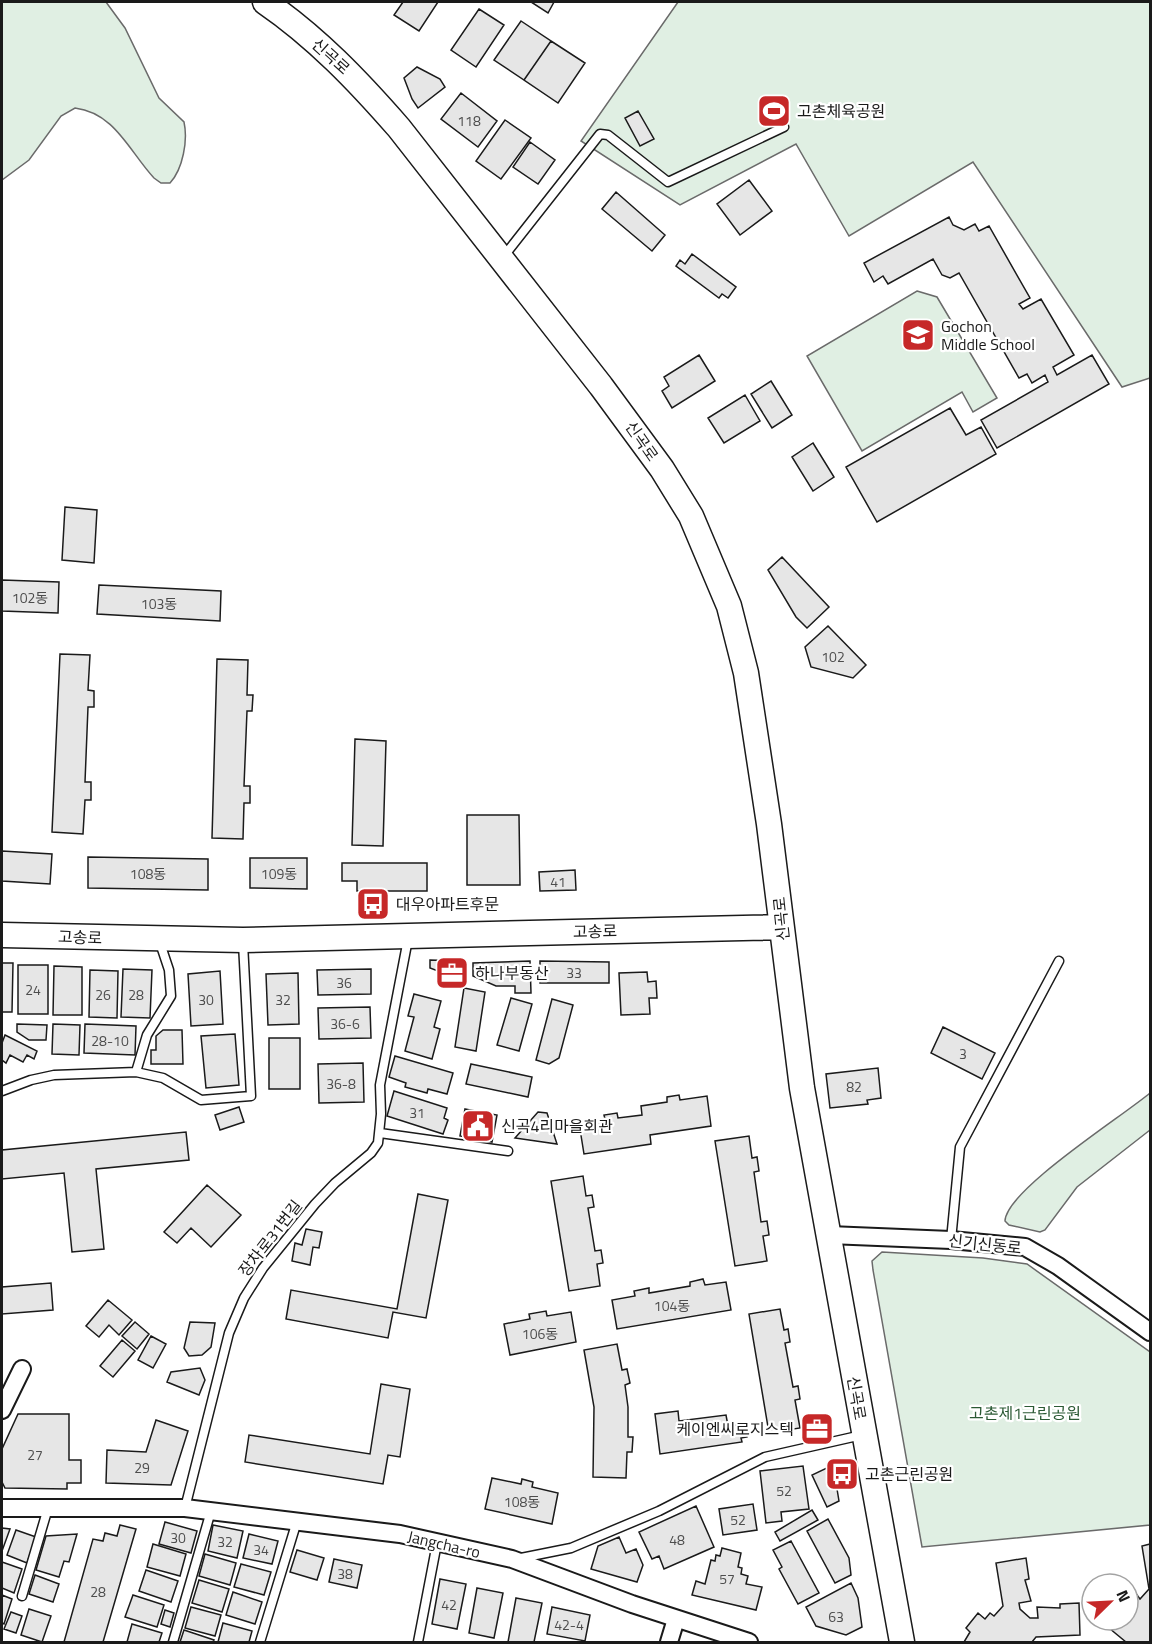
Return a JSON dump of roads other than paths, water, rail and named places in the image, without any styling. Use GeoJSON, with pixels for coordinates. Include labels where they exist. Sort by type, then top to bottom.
{"type":"FeatureCollection","features":[{"type":"Feature","properties":{"kind":"street","name":"신곡로"},"geometry":{"type":"LineString","coordinates":[[264,2],[317,43],[360,84],[502,259],[657,461],[691,516],[713,564],[729,606],[746,673],[777,879],[802,1088],[902,1642]]}},
{"type":"Feature","properties":{"kind":"street","name":"고송로"},"geometry":{"type":"LineString","coordinates":[[2,935],[243,940],[781,927]]}},
{"type":"Feature","properties":{"kind":"street","name":"신기신동로"},"geometry":{"type":"LineString","coordinates":[[829,1235],[951,1239],[1015,1246],[1039,1254],[1150,1332]]}},
{"type":"Feature","properties":{"kind":"street"},"geometry":{"type":"LineString","coordinates":[[2,1410],[13,1376]]}},
{"type":"Feature","properties":{"kind":"street","name":"Jangcha-ro"},"geometry":{"type":"LineString","coordinates":[[2,1508],[212,1510],[362,1527],[512,1559]]}},
{"type":"Feature","properties":{"kind":"street"},"geometry":{"type":"LineString","coordinates":[[512,1559],[676,1619],[749,1642]]}},
{"type":"Feature","properties":{"kind":"street"},"geometry":{"type":"LineString","coordinates":[[669,1642],[676,1619]]}},
{"type":"Feature","properties":{"kind":"lane"},"geometry":{"type":"LineString","coordinates":[[502,259],[600,134],[608,135],[668,182],[784,127]]}},
{"type":"Feature","properties":{"kind":"lane"},"geometry":{"type":"LineString","coordinates":[[409,935],[380,1085],[380,1133],[508,1151]]}},
{"type":"Feature","properties":{"kind":"lane"},"geometry":{"type":"LineString","coordinates":[[136,1072],[147,1035],[171,996],[169,970],[159,940]]}},
{"type":"Feature","properties":{"kind":"lane"},"geometry":{"type":"LineString","coordinates":[[2,1091],[31,1080],[54,1075],[136,1072],[164,1078],[183,1087],[201,1100],[251,1096],[243,940]]}},
{"type":"Feature","properties":{"kind":"lane"},"geometry":{"type":"LineString","coordinates":[[951,1239],[960,1147],[1059,960]]}},
{"type":"Feature","properties":{"kind":"lane","name":"장차로31번길"},"geometry":{"type":"LineString","coordinates":[[185,1508],[229,1333],[244,1298],[263,1268],[315,1204],[335,1183],[371,1153],[380,1133]]}},
{"type":"Feature","properties":{"kind":"lane","name":"Jangcha-ro"},"geometry":{"type":"LineString","coordinates":[[512,1559],[554,1554],[572,1548],[658,1511],[765,1457],[863,1435]]}},
{"type":"Feature","properties":{"kind":"lane"},"geometry":{"type":"LineString","coordinates":[[22,1596],[48,1508]]}},
{"type":"Feature","properties":{"kind":"lane"},"geometry":{"type":"LineString","coordinates":[[173,1642],[212,1510]]}},
{"type":"Feature","properties":{"kind":"lane"},"geometry":{"type":"LineString","coordinates":[[260,1642],[297,1521]]}},
{"type":"Feature","properties":{"kind":"lane"},"geometry":{"type":"LineString","coordinates":[[418,1642],[437,1543]]}},
{"type":"Feature","properties":{"kind":"place","name":"고촌체육공원"},"geometry":{"type":"Point","coordinates":[774,111]}},
{"type":"Feature","properties":{"kind":"place","name":"Gochon Middle School"},"geometry":{"type":"Point","coordinates":[918,335]}},
{"type":"Feature","properties":{"kind":"place","name":"대우아파트후문"},"geometry":{"type":"Point","coordinates":[373,904]}},
{"type":"Feature","properties":{"kind":"place","name":"하나부동산"},"geometry":{"type":"Point","coordinates":[452,973]}},
{"type":"Feature","properties":{"kind":"place","name":"신곡4리마을회관"},"geometry":{"type":"Point","coordinates":[478,1126]}},
{"type":"Feature","properties":{"kind":"place","name":"케이엔씨로지스텍"},"geometry":{"type":"Point","coordinates":[817,1429]}},
{"type":"Feature","properties":{"kind":"place","name":"고촌근린공원"},"geometry":{"type":"Point","coordinates":[842,1474]}},
{"type":"Feature","properties":{"kind":"park label","name":"고촌제1근린공원"},"geometry":{"type":"Point","coordinates":[1025,1413]}}]}
